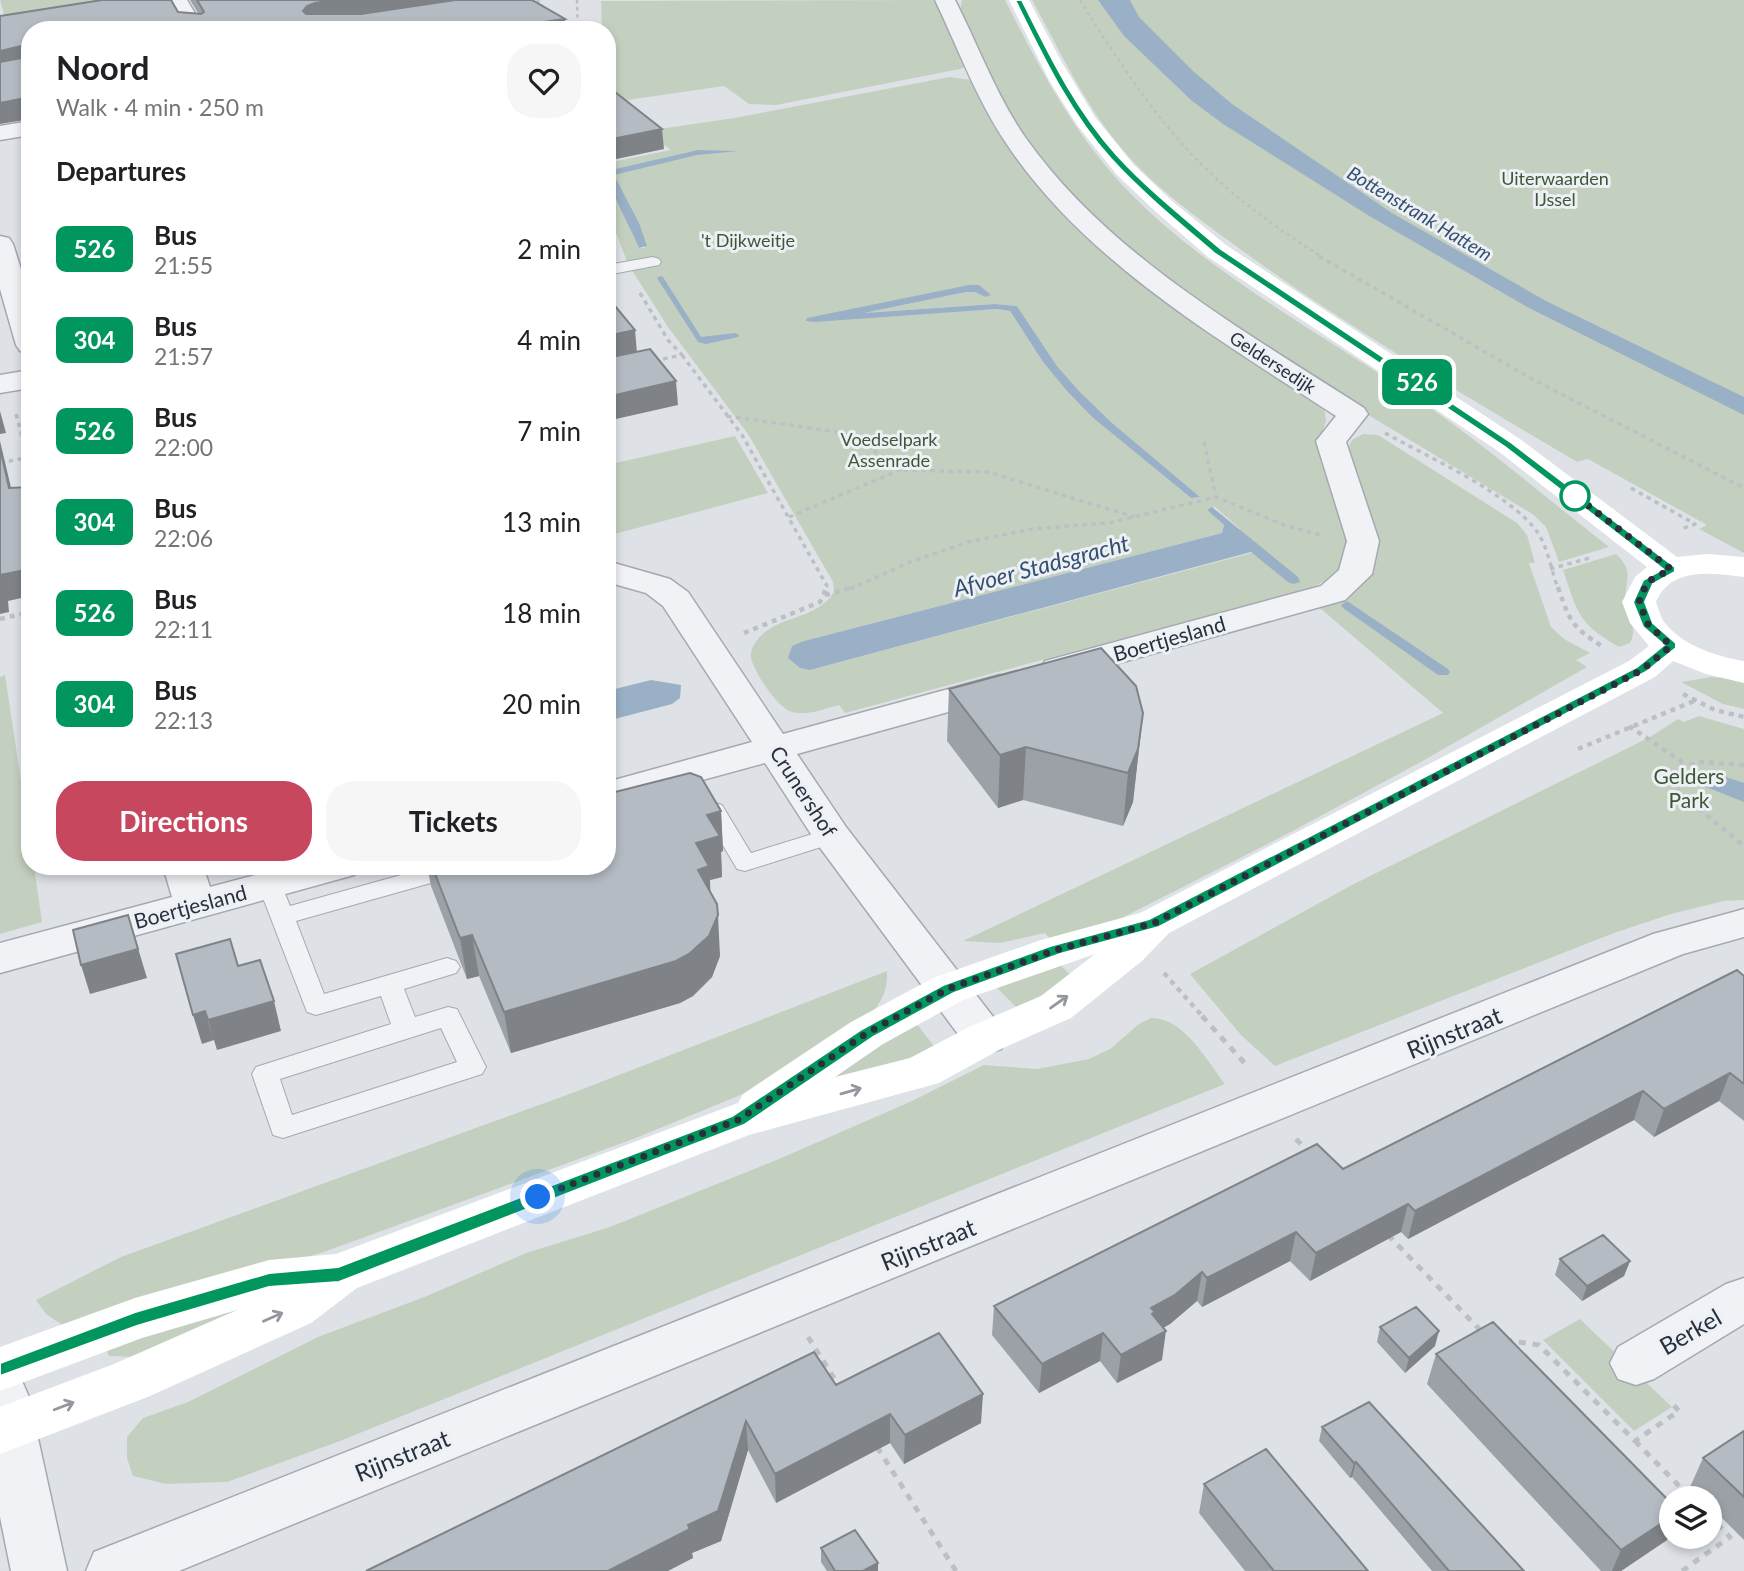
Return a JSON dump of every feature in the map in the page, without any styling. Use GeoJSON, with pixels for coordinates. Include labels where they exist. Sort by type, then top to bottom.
{"type":"FeatureCollection","features":[{"type":"Feature","properties":{"kind":"main road"},"geometry":{"type":"LineString","coordinates":[[1019,0],[1054,70],[1097,136],[1115,158],[1177,217],[1217,251],[1508,445],[1671,569]]}},
{"type":"Feature","properties":{"kind":"main road"},"geometry":{"type":"LineString","coordinates":[[1744,567],[1704,564],[1671,569],[1647,582],[1639,602],[1648,624],[1671,646],[1715,666],[1744,672]]}},
{"type":"Feature","properties":{"kind":"main road"},"geometry":{"type":"LineString","coordinates":[[738,1120],[867,1033],[948,989],[1056,950],[1154,923],[1642,670],[1671,646]]}},
{"type":"Feature","properties":{"kind":"main road"},"geometry":{"type":"LineString","coordinates":[[2,1402],[131,1380],[293,1308],[339,1274],[738,1120],[923,1071],[985,1038],[1056,1007],[1128,950],[1154,923]]}},
{"type":"Feature","properties":{"kind":"street","name":"Geldersedijk"},"geometry":{"type":"LineString","coordinates":[[946,0],[1006,124],[1032,162],[1074,209],[1138,264],[1220,326],[1353,414]]}},
{"type":"Feature","properties":{"kind":"street"},"geometry":{"type":"LineString","coordinates":[[180,4],[190,21]]}},
{"type":"Feature","properties":{"kind":"street"},"geometry":{"type":"LineString","coordinates":[[0,133],[21,130]]}},
{"type":"Feature","properties":{"kind":"street"},"geometry":{"type":"LineString","coordinates":[[0,244],[21,315]]}},
{"type":"Feature","properties":{"kind":"street"},"geometry":{"type":"LineString","coordinates":[[1353,414],[1331,440],[1363,541]]}},
{"type":"Feature","properties":{"kind":"street","name":"Boertjesland"},"geometry":{"type":"LineString","coordinates":[[616,792],[1333,593],[1355,574],[1363,541]]}},
{"type":"Feature","properties":{"kind":"street","name":"Crunershof"},"geometry":{"type":"LineString","coordinates":[[616,574],[668,592],[708,647],[832,836],[985,1038]]}},
{"type":"Feature","properties":{"kind":"street"},"geometry":{"type":"LineString","coordinates":[[186,875],[195,905]]}},
{"type":"Feature","properties":{"kind":"street","name":"Boertjesland"},"geometry":{"type":"LineString","coordinates":[[0,958],[195,905],[276,901],[324,875]]}},
{"type":"Feature","properties":{"kind":"street","name":"Rijnstraat"},"geometry":{"type":"LineString","coordinates":[[114,1571],[1668,944],[1744,923]]}},
{"type":"Feature","properties":{"kind":"street","name":"Berkel"},"geometry":{"type":"LineString","coordinates":[[1636,1363],[1744,1299]]}},
{"type":"Feature","properties":{"kind":"street"},"geometry":{"type":"LineString","coordinates":[[2,1402],[39,1571]]}},
{"type":"Feature","properties":{"kind":"lane"},"geometry":{"type":"LineString","coordinates":[[616,268],[653,262]]}},
{"type":"Feature","properties":{"kind":"lane"},"geometry":{"type":"LineString","coordinates":[[682,806],[694,803],[714,810],[745,863],[832,836]]}},
{"type":"Feature","properties":{"kind":"lane"},"geometry":{"type":"LineString","coordinates":[[414,875],[276,901],[316,1006],[447,967]]}},
{"type":"Feature","properties":{"kind":"lane"},"geometry":{"type":"LineString","coordinates":[[390,984],[406,1029]]}},
{"type":"Feature","properties":{"kind":"lane"},"geometry":{"type":"LineString","coordinates":[[448,1016],[473,1067],[283,1128],[265,1074],[406,1029],[448,1016]]}},
{"type":"Feature","properties":{"kind":"path"},"geometry":{"type":"LineString","coordinates":[[537,0],[550,14]]}},
{"type":"Feature","properties":{"kind":"path"},"geometry":{"type":"LineString","coordinates":[[577,0],[578,21]]}},
{"type":"Feature","properties":{"kind":"path"},"geometry":{"type":"LineString","coordinates":[[1080,0],[1130,80],[1196,159],[1259,213],[1345,273],[1475,348],[1632,433],[1744,488]]}},
{"type":"Feature","properties":{"kind":"path"},"geometry":{"type":"LineString","coordinates":[[616,246],[668,340],[742,435],[827,586],[820,602],[708,647]]}},
{"type":"Feature","properties":{"kind":"path"},"geometry":{"type":"LineString","coordinates":[[659,360],[682,355]]}},
{"type":"Feature","properties":{"kind":"path"},"geometry":{"type":"LineString","coordinates":[[13,382],[21,420]]}},
{"type":"Feature","properties":{"kind":"path"},"geometry":{"type":"LineString","coordinates":[[1353,414],[1523,516],[1539,535],[1571,623],[1593,641],[1642,670]]}},
{"type":"Feature","properties":{"kind":"path"},"geometry":{"type":"LineString","coordinates":[[727,416],[844,433],[862,442],[900,470]]}},
{"type":"Feature","properties":{"kind":"path"},"geometry":{"type":"LineString","coordinates":[[1204,442],[1216,497]]}},
{"type":"Feature","properties":{"kind":"path"},"geometry":{"type":"LineString","coordinates":[[0,463],[21,459]]}},
{"type":"Feature","properties":{"kind":"path"},"geometry":{"type":"LineString","coordinates":[[789,517],[900,470],[988,472],[1137,517]]}},
{"type":"Feature","properties":{"kind":"path"},"geometry":{"type":"LineString","coordinates":[[825,595],[843,592],[910,562],[978,540],[1022,530],[1098,525],[1216,497],[1293,528],[1363,541]]}},
{"type":"Feature","properties":{"kind":"path"},"geometry":{"type":"LineString","coordinates":[[0,619],[21,614]]}},
{"type":"Feature","properties":{"kind":"path"},"geometry":{"type":"LineString","coordinates":[[1685,764],[1629,726],[1694,701],[1715,710],[1744,717]]}},
{"type":"Feature","properties":{"kind":"path"},"geometry":{"type":"LineString","coordinates":[[1744,765],[1709,762],[1685,764],[1672,776],[1677,790],[1744,846]]}},
{"type":"Feature","properties":{"kind":"path"},"geometry":{"type":"LineString","coordinates":[[1152,979],[1162,971],[1291,1134],[1319,1163]]}},
{"type":"Feature","properties":{"kind":"path"},"geometry":{"type":"LineString","coordinates":[[1384,1230],[1486,1336]]}},
{"type":"Feature","properties":{"kind":"path"},"geometry":{"type":"LineString","coordinates":[[785,1301],[845,1395]]}},
{"type":"Feature","properties":{"kind":"path"},"geometry":{"type":"LineString","coordinates":[[1500,1339],[1539,1345],[1679,1486]]}},
{"type":"Feature","properties":{"kind":"path"},"geometry":{"type":"LineString","coordinates":[[1635,1441],[1679,1411],[1636,1363]]}},
{"type":"Feature","properties":{"kind":"path"},"geometry":{"type":"LineString","coordinates":[[874,1442],[956,1571]]}},
{"type":"Feature","properties":{"kind":"path"},"geometry":{"type":"LineString","coordinates":[[1722,1529],[1730,1537],[1722,1543]]}},
{"type":"Feature","properties":{"kind":"path"},"geometry":{"type":"LineString","coordinates":[[1682,1571],[1713,1549]]}},
{"type":"Feature","properties":{"kind":"green space"},"geometry":{"type":"Polygon","coordinates":[[[0,0],[130,0],[5,18],[0,0]]]}},
{"type":"Feature","properties":{"kind":"green space"},"geometry":{"type":"Polygon","coordinates":[[[936,0],[966,66],[776,105],[749,104],[724,86],[616,102],[616,21],[602,21],[601,1],[936,0]]]}},
{"type":"Feature","properties":{"kind":"green space"},"geometry":{"type":"Polygon","coordinates":[[[962,0],[1005,0],[1028,45],[1079,131],[1110,171],[1142,205],[1179,237],[1218,268],[1425,404],[1609,547],[1559,562],[1546,527],[1534,515],[1370,416],[1236,327],[1157,270],[1089,213],[1064,188],[1021,132],[991,79],[960,13],[962,0]]]}},
{"type":"Feature","properties":{"kind":"green space","name":"Uiterwaarden IJssel"},"geometry":{"type":"Polygon","coordinates":[[[1032,0],[1744,0],[1744,553],[1699,529],[1707,525],[1588,459],[1577,462],[1406,359],[1322,306],[1194,215],[1149,178],[1109,133],[1074,78],[1032,0]]]}},
{"type":"Feature","properties":{"kind":"green space"},"geometry":{"type":"Polygon","coordinates":[[[949,77],[972,80],[1007,145],[1054,203],[1323,402],[1326,420],[1320,442],[1320,459],[1350,550],[1341,574],[1310,588],[845,713],[839,705],[804,713],[786,709],[767,689],[757,672],[751,658],[752,648],[763,634],[773,627],[806,614],[826,602],[834,592],[833,582],[748,434],[668,327],[628,264],[616,233],[616,196],[639,248],[645,248],[616,189],[616,173],[715,150],[690,152],[616,169],[616,161],[671,150],[646,131],[734,118],[949,77]],[[979,285],[807,321],[997,309],[1010,311],[1043,362],[1092,417],[1191,498],[1200,497],[1111,422],[1079,391],[1057,366],[1017,306],[995,304],[864,313],[966,292],[975,292],[985,297],[990,295],[979,285]],[[1215,507],[1207,510],[1224,525],[1222,533],[804,641],[810,670],[1255,552],[1239,528],[1215,507]]]}},
{"type":"Feature","properties":{"kind":"green space"},"geometry":{"type":"Polygon","coordinates":[[[1363,434],[1378,435],[1517,523],[1527,535],[1535,563],[1529,563],[1551,627],[1564,639],[1590,653],[1576,660],[1587,667],[1419,763],[1112,923],[1051,940],[1045,933],[1000,943],[963,941],[1443,713],[1314,603],[1368,550],[1359,475],[1347,450],[1352,440],[1363,434]]]}},
{"type":"Feature","properties":{"kind":"green space"},"geometry":{"type":"Polygon","coordinates":[[[735,436],[768,493],[616,534],[616,463],[735,436]]]}},
{"type":"Feature","properties":{"kind":"green space"},"geometry":{"type":"Polygon","coordinates":[[[1616,554],[1627,571],[1625,601],[1633,627],[1630,643],[1619,647],[1595,631],[1581,616],[1563,570],[1616,554]]]}},
{"type":"Feature","properties":{"kind":"green space"},"geometry":{"type":"Polygon","coordinates":[[[5,675],[21,781],[21,875],[35,875],[42,922],[0,934],[0,677],[5,675]]]}},
{"type":"Feature","properties":{"kind":"green space"},"geometry":{"type":"Polygon","coordinates":[[[1711,677],[1744,680],[1744,709],[1723,704],[1681,682],[1711,677]]]}},
{"type":"Feature","properties":{"kind":"green space","name":"Gelders Park"},"geometry":{"type":"Polygon","coordinates":[[[1699,716],[1744,729],[1744,900],[1724,901],[1671,914],[1614,933],[1275,1066],[1241,1035],[1190,974],[1350,886],[1650,737],[1678,719],[1684,722],[1699,716]]]}},
{"type":"Feature","properties":{"kind":"green space"},"geometry":{"type":"Polygon","coordinates":[[[1056,960],[1073,978],[1018,1009],[995,986],[1056,960]]]}},
{"type":"Feature","properties":{"kind":"green space"},"geometry":{"type":"Polygon","coordinates":[[[887,971],[884,994],[872,1013],[767,1084],[636,1138],[324,1252],[64,1326],[46,1314],[36,1300],[121,1257],[575,1092],[887,971]]]}},
{"type":"Feature","properties":{"kind":"green space"},"geometry":{"type":"Polygon","coordinates":[[[1151,1018],[1163,1020],[1184,1032],[1225,1084],[340,1441],[227,1482],[166,1484],[133,1476],[127,1458],[127,1437],[143,1418],[188,1402],[318,1337],[427,1296],[526,1253],[610,1227],[779,1159],[912,1101],[984,1065],[1037,1069],[1089,1059],[1110,1049],[1139,1024],[1151,1018]]]}},
{"type":"Feature","properties":{"kind":"green space"},"geometry":{"type":"Polygon","coordinates":[[[916,1023],[937,1050],[836,1084],[827,1075],[916,1023]]]}},
{"type":"Feature","properties":{"kind":"green space"},"geometry":{"type":"Polygon","coordinates":[[[279,1294],[135,1357],[109,1356],[105,1346],[279,1294]]]}},
{"type":"Feature","properties":{"kind":"green space"},"geometry":{"type":"Polygon","coordinates":[[[1580,1319],[1672,1407],[1634,1431],[1543,1340],[1580,1319]]]}},
{"type":"Feature","properties":{"kind":"water"},"geometry":{"type":"Polygon","coordinates":[[[1098,0],[1130,0],[1139,17],[1193,71],[1232,104],[1392,213],[1546,301],[1744,397],[1744,415],[1529,308],[1371,217],[1223,124],[1191,100],[1124,36],[1098,0]]]}},
{"type":"Feature","properties":{"kind":"water"},"geometry":{"type":"Polygon","coordinates":[[[698,150],[739,151],[697,155],[616,175],[616,169],[698,150]]]}},
{"type":"Feature","properties":{"kind":"water"},"geometry":{"type":"Polygon","coordinates":[[[616,179],[639,223],[647,246],[639,248],[616,198],[616,179]]]}},
{"type":"Feature","properties":{"kind":"water"},"geometry":{"type":"Polygon","coordinates":[[[660,276],[701,337],[735,333],[738,337],[706,344],[698,342],[657,278],[660,276]]]}},
{"type":"Feature","properties":{"kind":"water"},"geometry":{"type":"Polygon","coordinates":[[[979,285],[991,295],[985,297],[975,292],[966,292],[864,313],[995,304],[1017,306],[1057,366],[1079,391],[1111,422],[1200,497],[1191,498],[1092,417],[1043,362],[1010,311],[997,309],[806,321],[807,318],[979,285]]]}},
{"type":"Feature","properties":{"kind":"water"},"geometry":{"type":"Polygon","coordinates":[[[1212,507],[1298,577],[1300,582],[1288,582],[1251,552],[810,670],[800,668],[788,658],[792,646],[804,641],[1222,533],[1224,525],[1207,510],[1212,507]]]}},
{"type":"Feature","properties":{"kind":"water"},"geometry":{"type":"Polygon","coordinates":[[[651,680],[681,685],[680,698],[672,704],[616,719],[616,689],[651,680]]]}},
{"type":"Feature","properties":{"kind":"water"},"geometry":{"type":"Polygon","coordinates":[[[1711,772],[1744,783],[1744,802],[1701,785],[1699,777],[1711,772]]]}},
{"type":"Feature","properties":{"kind":"building"},"geometry":{"type":"Polygon","coordinates":[[[102,0],[171,0],[178,12],[201,14],[204,12],[197,0],[334,0],[315,3],[303,11],[306,14],[361,14],[455,0],[532,0],[565,19],[21,21],[21,46],[0,51],[0,16],[102,0]]]}},
{"type":"Feature","properties":{"kind":"building"},"geometry":{"type":"Polygon","coordinates":[[[21,58],[21,99],[0,103],[0,62],[21,58]]]}},
{"type":"Feature","properties":{"kind":"building"},"geometry":{"type":"Polygon","coordinates":[[[616,93],[662,129],[616,138],[616,93]]]}},
{"type":"Feature","properties":{"kind":"building"},"geometry":{"type":"Polygon","coordinates":[[[616,307],[635,330],[616,334],[616,307]]]}},
{"type":"Feature","properties":{"kind":"building"},"geometry":{"type":"Polygon","coordinates":[[[650,349],[676,381],[616,395],[616,356],[650,349]]]}},
{"type":"Feature","properties":{"kind":"building"},"geometry":{"type":"Polygon","coordinates":[[[0,448],[9,488],[21,487],[21,571],[0,575],[0,448]]]}},
{"type":"Feature","properties":{"kind":"building"},"geometry":{"type":"Polygon","coordinates":[[[1101,648],[1136,686],[1143,713],[1138,749],[1128,773],[1026,747],[1000,755],[949,689],[1101,648]]]}},
{"type":"Feature","properties":{"kind":"building"},"geometry":{"type":"Polygon","coordinates":[[[690,773],[701,777],[721,811],[707,815],[720,836],[696,843],[709,866],[698,870],[717,904],[718,915],[709,936],[689,954],[676,961],[504,1012],[472,935],[460,938],[436,875],[616,875],[616,792],[690,773]]]}},
{"type":"Feature","properties":{"kind":"building"},"geometry":{"type":"Polygon","coordinates":[[[128,915],[138,949],[81,965],[73,930],[128,915]]]}},
{"type":"Feature","properties":{"kind":"building"},"geometry":{"type":"Polygon","coordinates":[[[230,939],[238,966],[260,960],[274,1001],[208,1020],[205,1011],[193,1015],[176,954],[230,939]]]}},
{"type":"Feature","properties":{"kind":"building"},"geometry":{"type":"Polygon","coordinates":[[[1737,970],[1744,976],[1744,1084],[1730,1073],[1664,1109],[1643,1091],[1415,1211],[1408,1204],[1316,1253],[1296,1232],[1207,1278],[1202,1272],[1175,1295],[1151,1308],[1155,1312],[1152,1314],[1166,1331],[1121,1355],[1103,1333],[1042,1364],[994,1306],[1317,1144],[1343,1169],[1737,970]]]}},
{"type":"Feature","properties":{"kind":"building"},"geometry":{"type":"Polygon","coordinates":[[[1603,1235],[1630,1261],[1587,1286],[1560,1259],[1603,1235]]]}},
{"type":"Feature","properties":{"kind":"building"},"geometry":{"type":"Polygon","coordinates":[[[1416,1307],[1439,1331],[1409,1358],[1380,1327],[1416,1307]]]}},
{"type":"Feature","properties":{"kind":"building"},"geometry":{"type":"Polygon","coordinates":[[[1493,1322],[1659,1491],[1659,1525],[1621,1550],[1436,1354],[1493,1322]]]}},
{"type":"Feature","properties":{"kind":"building"},"geometry":{"type":"Polygon","coordinates":[[[939,1333],[983,1394],[905,1435],[890,1414],[775,1474],[746,1421],[718,1511],[688,1525],[690,1529],[608,1571],[366,1571],[814,1352],[836,1385],[939,1333]]]}},
{"type":"Feature","properties":{"kind":"building"},"geometry":{"type":"Polygon","coordinates":[[[1369,1402],[1524,1571],[1449,1571],[1356,1462],[1354,1463],[1322,1427],[1369,1402]]]}},
{"type":"Feature","properties":{"kind":"building"},"geometry":{"type":"Polygon","coordinates":[[[1744,1431],[1744,1497],[1703,1458],[1744,1431]]]}},
{"type":"Feature","properties":{"kind":"building"},"geometry":{"type":"Polygon","coordinates":[[[1266,1449],[1368,1571],[1274,1571],[1204,1484],[1266,1449]]]}},
{"type":"Feature","properties":{"kind":"building"},"geometry":{"type":"Polygon","coordinates":[[[855,1530],[878,1563],[863,1571],[835,1571],[821,1548],[855,1530]]]}},
{"type":"Feature","properties":{"kind":"waterway","name":"Afvoer Stadsgracht"},"geometry":{"type":"LineString","coordinates":[[1347,605],[1443,672]]}},
{"type":"Feature","properties":{"kind":"bus line","name":"526"},"geometry":{"type":"LineString","coordinates":[[0,1369],[135,1319],[269,1280],[339,1274],[738,1120],[867,1033],[948,989],[1056,950],[1154,923],[1642,670],[1671,646],[1648,624],[1639,602],[1647,582],[1671,569],[1508,445],[1420,383],[1217,251],[1177,217],[1115,158],[1097,136],[1054,70],[1019,0]]}},
{"type":"Feature","properties":{"kind":"route"},"geometry":{"type":"LineString","coordinates":[[538,1197],[738,1120],[867,1033],[948,989],[1056,950],[1154,923],[1642,670],[1671,646],[1648,624],[1639,602],[1647,582],[1671,569],[1573,494],[1575,496]]}},
{"type":"Feature","properties":{"kind":"water label","name":"Bottenstrank Hattem"},"geometry":{"type":"Point","coordinates":[1420,213]}},
{"type":"Feature","properties":{"kind":"park label","name":"'t Dijkweitje"},"geometry":{"type":"Point","coordinates":[748,240]}},
{"type":"Feature","properties":{"kind":"park label","name":"Voedselpark Assenrade"},"geometry":{"type":"Point","coordinates":[889,450]}}]}
